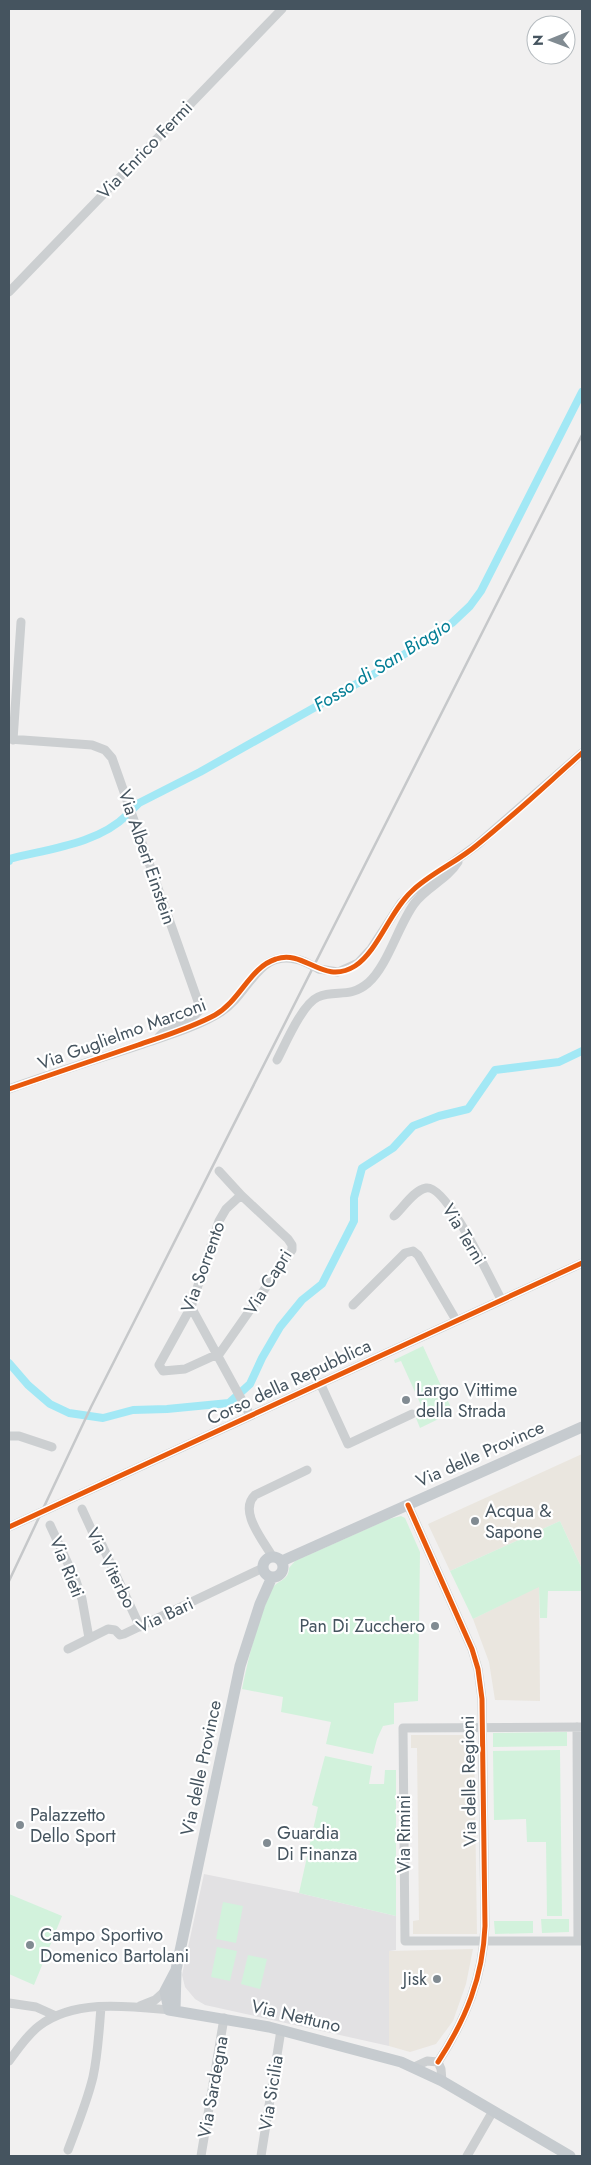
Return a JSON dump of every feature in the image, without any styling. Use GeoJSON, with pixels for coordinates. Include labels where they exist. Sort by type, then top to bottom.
{"type":"FeatureCollection","features":[{"type":"Feature","properties":{"kind":"main road","name":"Via delle Province"},"geometry":{"type":"LineString","coordinates":[[277,1559],[288,1560],[582,1427]]}},
{"type":"Feature","properties":{"kind":"main road"},"geometry":{"type":"LineString","coordinates":[[266,1559],[277,1559],[283,1568],[281,1574],[272,1577],[265,1573],[263,1568],[266,1559]]}},
{"type":"Feature","properties":{"kind":"main road","name":"Via delle Province"},"geometry":{"type":"LineString","coordinates":[[172,2010],[176,1970],[240,1666],[260,1604],[272,1577]]}},
{"type":"Feature","properties":{"kind":"main road","name":"Via delle Province"},"geometry":{"type":"LineString","coordinates":[[165,1991],[176,1970]]}},
{"type":"Feature","properties":{"kind":"main road"},"geometry":{"type":"LineString","coordinates":[[165,1991],[172,2010]]}},
{"type":"Feature","properties":{"kind":"main road","name":"Via Nettuno"},"geometry":{"type":"LineString","coordinates":[[172,2010],[224,2018],[281,2030],[378,2055],[414,2068],[442,2081],[570,2156]]}},
{"type":"Feature","properties":{"kind":"street","name":"Via Enrico Fermi"},"geometry":{"type":"LineString","coordinates":[[9,292],[282,9]]}},
{"type":"Feature","properties":{"kind":"street"},"geometry":{"type":"LineString","coordinates":[[11,740],[21,622]]}},
{"type":"Feature","properties":{"kind":"street","name":"Via Albert Einstein"},"geometry":{"type":"LineString","coordinates":[[11,740],[92,745],[105,750],[113,760],[200,1007],[198,1014],[171,1026],[158,1038]]}},
{"type":"Feature","properties":{"kind":"street","name":"Via Guglielmo Marconi"},"geometry":{"type":"LineString","coordinates":[[9,1089],[202,1021],[223,1010],[237,997],[258,971],[273,960],[288,957],[319,969],[338,972],[358,963],[367,954],[409,894],[477,845],[582,753]]}},
{"type":"Feature","properties":{"kind":"street"},"geometry":{"type":"LineString","coordinates":[[277,1060],[304,1011],[313,1000],[323,996],[354,992],[373,978],[413,906],[421,896],[452,870],[460,857]]}},
{"type":"Feature","properties":{"kind":"street","name":"Via Capri"},"geometry":{"type":"LineString","coordinates":[[217,1355],[225,1347],[292,1250],[292,1245],[288,1239],[241,1195],[219,1171]]}},
{"type":"Feature","properties":{"kind":"street","name":"Via Terni"},"geometry":{"type":"LineString","coordinates":[[394,1216],[420,1191],[429,1188],[435,1190],[462,1225],[500,1299]]}},
{"type":"Feature","properties":{"kind":"street","name":"Via Sorrento"},"geometry":{"type":"LineString","coordinates":[[217,1355],[185,1368],[167,1372],[159,1367],[191,1307],[219,1221],[226,1209],[241,1195]]}},
{"type":"Feature","properties":{"kind":"street"},"geometry":{"type":"LineString","coordinates":[[354,1305],[406,1253],[412,1250],[418,1255],[456,1320]]}},
{"type":"Feature","properties":{"kind":"street","name":"Corso della Repubblica"},"geometry":{"type":"LineString","coordinates":[[9,1527],[500,1299],[582,1263]]}},
{"type":"Feature","properties":{"kind":"street"},"geometry":{"type":"LineString","coordinates":[[191,1307],[250,1415]]}},
{"type":"Feature","properties":{"kind":"street"},"geometry":{"type":"LineString","coordinates":[[320,1383],[348,1444],[412,1414]]}},
{"type":"Feature","properties":{"kind":"street"},"geometry":{"type":"LineString","coordinates":[[9,1436],[19,1436],[52,1447]]}},
{"type":"Feature","properties":{"kind":"street"},"geometry":{"type":"LineString","coordinates":[[277,1559],[248,1514],[249,1501],[254,1495],[307,1470]]}},
{"type":"Feature","properties":{"kind":"street","name":"Via delle Regioni"},"geometry":{"type":"LineString","coordinates":[[408,1505],[474,1655],[481,1688],[484,1941],[479,1975],[467,2011],[457,2033],[438,2062]]}},
{"type":"Feature","properties":{"kind":"street","name":"Via Viterbo"},"geometry":{"type":"LineString","coordinates":[[82,1509],[93,1534],[102,1545],[140,1628]]}},
{"type":"Feature","properties":{"kind":"street","name":"Via Rieti"},"geometry":{"type":"LineString","coordinates":[[50,1525],[78,1587],[89,1638]]}},
{"type":"Feature","properties":{"kind":"street","name":"Via Bari"},"geometry":{"type":"LineString","coordinates":[[68,1649],[111,1628],[122,1635],[140,1628],[263,1568]]}},
{"type":"Feature","properties":{"kind":"street"},"geometry":{"type":"LineString","coordinates":[[482,1728],[580,1727],[580,1941],[484,1941]]}},
{"type":"Feature","properties":{"kind":"street","name":"Via Rimini"},"geometry":{"type":"LineString","coordinates":[[482,1728],[403,1728],[404,1873],[405,1941],[484,1941]]}},
{"type":"Feature","properties":{"kind":"street"},"geometry":{"type":"LineString","coordinates":[[136,2007],[150,2002],[165,1991]]}},
{"type":"Feature","properties":{"kind":"street"},"geometry":{"type":"LineString","coordinates":[[9,2003],[36,2007],[56,2016]]}},
{"type":"Feature","properties":{"kind":"street"},"geometry":{"type":"LineString","coordinates":[[68,2150],[85,2106],[93,2078],[98,2048],[101,2007]]}},
{"type":"Feature","properties":{"kind":"street","name":"Via Nettuno"},"geometry":{"type":"LineString","coordinates":[[9,2061],[33,2031],[56,2016],[74,2010],[101,2007],[136,2007],[172,2010]]}},
{"type":"Feature","properties":{"kind":"street","name":"Via Sardegna"},"geometry":{"type":"LineString","coordinates":[[201,2156],[224,2018]]}},
{"type":"Feature","properties":{"kind":"street","name":"Via Sicilia"},"geometry":{"type":"LineString","coordinates":[[261,2156],[281,2030]]}},
{"type":"Feature","properties":{"kind":"street"},"geometry":{"type":"LineString","coordinates":[[414,2068],[427,2061],[438,2062],[442,2081]]}},
{"type":"Feature","properties":{"kind":"street"},"geometry":{"type":"LineString","coordinates":[[467,2156],[493,2110]]}},
{"type":"Feature","properties":{"kind":"shaded area"},"geometry":{"type":"Polygon","coordinates":[[[582,1454],[582,1569],[560,1521],[450,1571],[428,1524],[582,1454]]]}},
{"type":"Feature","properties":{"kind":"shaded area"},"geometry":{"type":"Polygon","coordinates":[[[539,1586],[540,1701],[495,1700],[489,1662],[473,1619],[539,1586]]]}},
{"type":"Feature","properties":{"kind":"shaded area"},"geometry":{"type":"Polygon","coordinates":[[[411,1735],[474,1735],[477,1934],[413,1934],[413,1921],[419,1920],[417,1748],[411,1748],[411,1735]]]}},
{"type":"Feature","properties":{"kind":"shaded area"},"geometry":{"type":"Polygon","coordinates":[[[204,1874],[299,1893],[396,1916],[396,1950],[389,1951],[389,2046],[205,2005],[195,1999],[185,1987],[182,1975],[204,1874]]]}},
{"type":"Feature","properties":{"kind":"shaded area"},"geometry":{"type":"Polygon","coordinates":[[[473,1949],[466,1984],[453,2021],[436,2044],[410,2052],[389,2046],[389,1951],[473,1949]]]}},
{"type":"Feature","properties":{"kind":"green space"},"geometry":{"type":"Polygon","coordinates":[[[423,1346],[453,1412],[420,1428],[416,1418],[425,1414],[401,1361],[395,1363],[394,1360],[423,1346]]]}},
{"type":"Feature","properties":{"kind":"green space"},"geometry":{"type":"Polygon","coordinates":[[[401,1516],[405,1518],[420,1552],[418,1701],[394,1703],[394,1724],[383,1726],[373,1754],[326,1744],[331,1722],[281,1712],[283,1697],[242,1689],[258,1627],[273,1587],[287,1576],[289,1568],[295,1561],[389,1519],[401,1516]]]}},
{"type":"Feature","properties":{"kind":"green space"},"geometry":{"type":"Polygon","coordinates":[[[560,1521],[582,1569],[582,1591],[548,1591],[547,1618],[540,1618],[539,1587],[473,1619],[450,1571],[560,1521]]]}},
{"type":"Feature","properties":{"kind":"green space"},"geometry":{"type":"Polygon","coordinates":[[[567,1732],[567,1746],[493,1747],[493,1733],[567,1732]]]}},
{"type":"Feature","properties":{"kind":"green space"},"geometry":{"type":"Polygon","coordinates":[[[560,1750],[562,1916],[547,1916],[546,1842],[527,1842],[526,1819],[494,1820],[493,1751],[560,1750]]]}},
{"type":"Feature","properties":{"kind":"green space"},"geometry":{"type":"Polygon","coordinates":[[[325,1756],[372,1766],[369,1784],[384,1784],[385,1770],[396,1770],[396,1916],[299,1893],[318,1807],[312,1805],[325,1756]]]}},
{"type":"Feature","properties":{"kind":"green space","name":"Campo Sportivo Domenico Bartolani"},"geometry":{"type":"Polygon","coordinates":[[[9,1894],[62,1916],[34,1985],[9,1974],[9,1894]]]}},
{"type":"Feature","properties":{"kind":"green space"},"geometry":{"type":"Polygon","coordinates":[[[223,1902],[243,1906],[236,1943],[216,1939],[223,1902]]]}},
{"type":"Feature","properties":{"kind":"green space"},"geometry":{"type":"Polygon","coordinates":[[[541,1919],[569,1919],[569,1932],[542,1933],[541,1919]]]}},
{"type":"Feature","properties":{"kind":"green space"},"geometry":{"type":"Polygon","coordinates":[[[494,1921],[533,1921],[533,1933],[495,1934],[494,1921]]]}},
{"type":"Feature","properties":{"kind":"green space"},"geometry":{"type":"Polygon","coordinates":[[[217,1947],[237,1951],[230,1981],[211,1977],[217,1947]]]}},
{"type":"Feature","properties":{"kind":"green space"},"geometry":{"type":"Polygon","coordinates":[[[248,1955],[267,1959],[260,1989],[241,1984],[248,1955]]]}},
{"type":"Feature","properties":{"kind":"waterway","name":"Fosso di San Biagio"},"geometry":{"type":"LineString","coordinates":[[133,809],[139,803],[200,772],[374,674],[452,623],[470,606],[481,591],[582,392]]}},
{"type":"Feature","properties":{"kind":"waterway","name":"Fosso di San Biagio"},"geometry":{"type":"LineString","coordinates":[[9,861],[9,859],[87,839],[102,833],[127,815]]}},
{"type":"Feature","properties":{"kind":"waterway"},"geometry":{"type":"LineString","coordinates":[[9,1363],[28,1385],[50,1404],[69,1413],[103,1418],[133,1410],[229,1403],[250,1384],[280,1327],[302,1300],[322,1284],[354,1221],[354,1198],[362,1168],[393,1148],[413,1126],[439,1116],[468,1109],[495,1070],[559,1062],[582,1051]]}},
{"type":"Feature","properties":{"kind":"railway"},"geometry":{"type":"LineString","coordinates":[[9,1581],[91,1407],[582,435]]}},
{"type":"Feature","properties":{"kind":"cycle path"},"geometry":{"type":"LineString","coordinates":[[9,1089],[206,1020],[224,1009],[259,969],[276,959],[286,957],[296,959],[333,972],[344,971],[355,966],[371,951],[397,909],[412,891],[477,845],[582,753]]}},
{"type":"Feature","properties":{"kind":"cycle path"},"geometry":{"type":"LineString","coordinates":[[9,1527],[582,1263]]}},
{"type":"Feature","properties":{"kind":"cycle path"},"geometry":{"type":"LineString","coordinates":[[408,1505],[472,1649],[478,1669],[482,1699],[484,1945],[477,1980],[465,2014],[438,2062]]}},
{"type":"Feature","properties":{"kind":"place","name":"Largo Vittime della Strada"},"geometry":{"type":"Point","coordinates":[406,1400]}},
{"type":"Feature","properties":{"kind":"place","name":"Acqua & Sapone"},"geometry":{"type":"Point","coordinates":[475,1521]}},
{"type":"Feature","properties":{"kind":"place","name":"Pan Di Zucchero"},"geometry":{"type":"Point","coordinates":[435,1626]}},
{"type":"Feature","properties":{"kind":"place","name":"Palazzetto Dello Sport"},"geometry":{"type":"Point","coordinates":[20,1825]}},
{"type":"Feature","properties":{"kind":"place","name":"Guardia Di Finanza"},"geometry":{"type":"Point","coordinates":[267,1843]}},
{"type":"Feature","properties":{"kind":"place","name":"Campo Sportivo Domenico Bartolani"},"geometry":{"type":"Point","coordinates":[30,1945]}},
{"type":"Feature","properties":{"kind":"place","name":"Jisk"},"geometry":{"type":"Point","coordinates":[437,1979]}}]}
